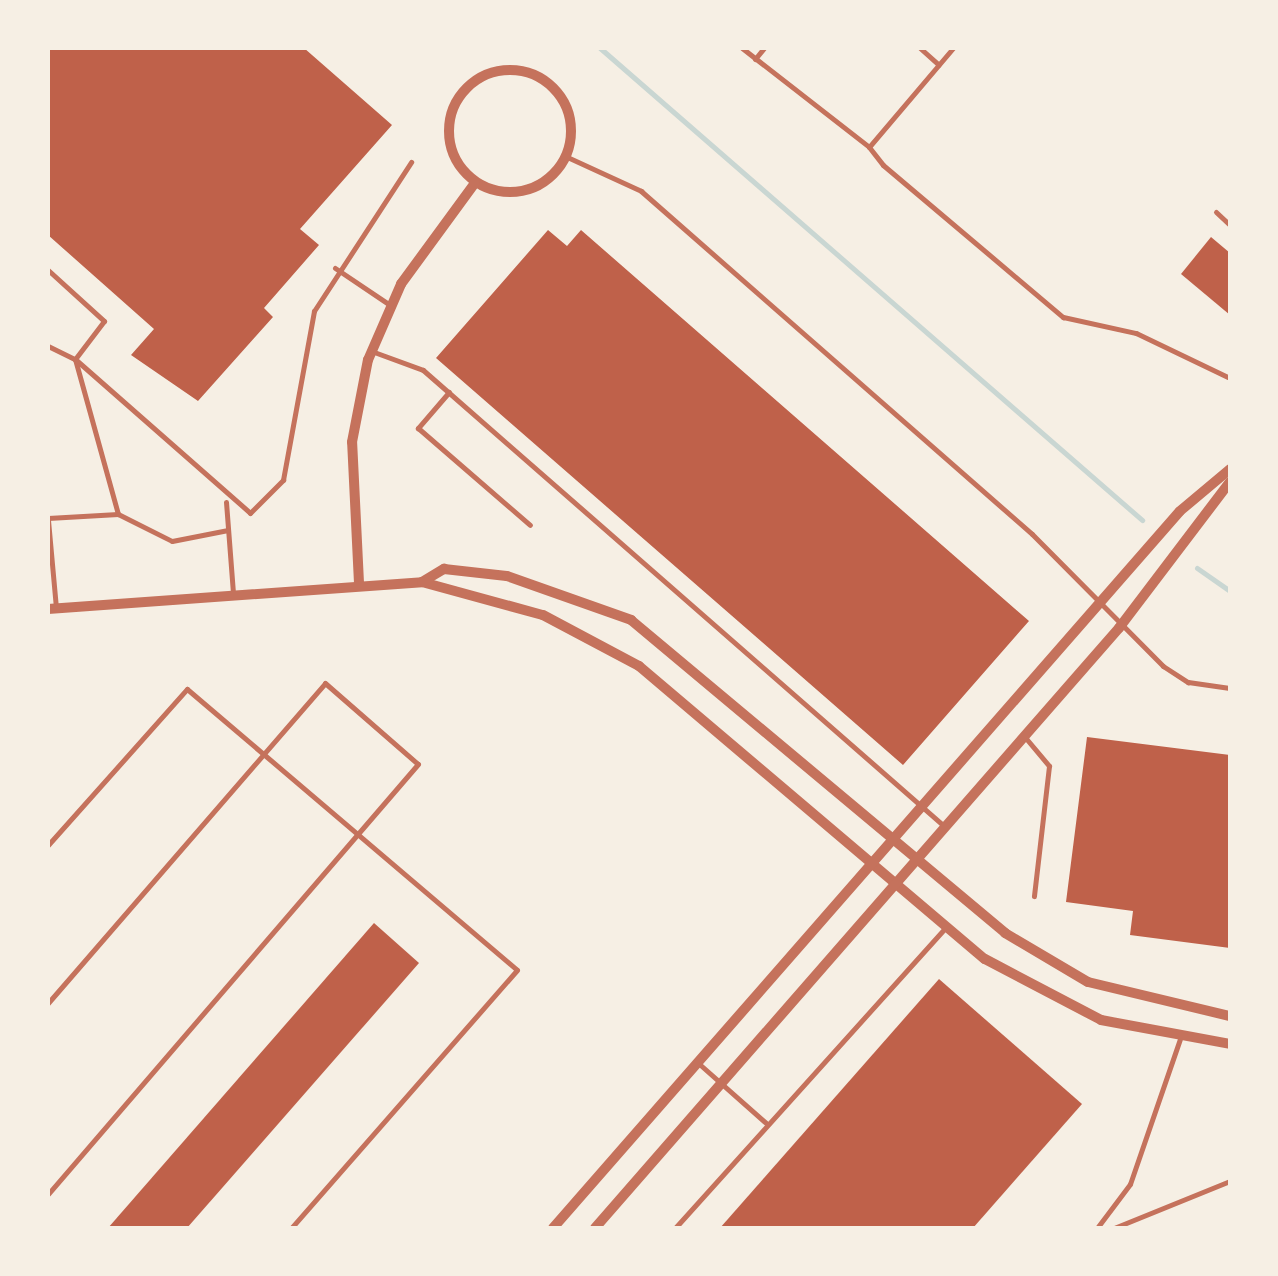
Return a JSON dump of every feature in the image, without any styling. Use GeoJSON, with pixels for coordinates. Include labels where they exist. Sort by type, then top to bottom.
{"type":"FeatureCollection","features":[{"type":"Feature","properties":{"kind":"street"},"geometry":{"type":"LineString","coordinates":[[502,70],[558,92],[571,128],[566,156],[531,189],[475,183],[450,149],[448,128],[464,90],[502,70]]}},
{"type":"Feature","properties":{"kind":"street"},"geometry":{"type":"LineString","coordinates":[[359,584],[352,442],[372,351],[390,304],[475,183]]}},
{"type":"Feature","properties":{"kind":"street"},"geometry":{"type":"LineString","coordinates":[[553,1228],[1096,606],[1230,469]]}},
{"type":"Feature","properties":{"kind":"street"},"geometry":{"type":"LineString","coordinates":[[595,1228],[1119,628],[1230,482]]}},
{"type":"Feature","properties":{"kind":"street"},"geometry":{"type":"LineString","coordinates":[[422,582],[444,569],[507,576],[631,620],[893,838],[971,910],[1088,982],[1230,1016]]}},
{"type":"Feature","properties":{"kind":"street"},"geometry":{"type":"LineString","coordinates":[[52,608],[422,582],[605,643],[894,884],[943,930],[1044,994],[1180,1040],[1230,1044]]}},
{"type":"Feature","properties":{"kind":"lane"},"geometry":{"type":"LineString","coordinates":[[742,48],[869,147],[1062,317],[1136,333],[1230,378]]}},
{"type":"Feature","properties":{"kind":"lane"},"geometry":{"type":"LineString","coordinates":[[756,59],[764,48]]}},
{"type":"Feature","properties":{"kind":"lane"},"geometry":{"type":"LineString","coordinates":[[920,48],[939,64]]}},
{"type":"Feature","properties":{"kind":"lane"},"geometry":{"type":"LineString","coordinates":[[869,147],[954,48]]}},
{"type":"Feature","properties":{"kind":"lane"},"geometry":{"type":"LineString","coordinates":[[566,156],[641,191],[1032,534],[1119,628],[1188,682],[1230,688]]}},
{"type":"Feature","properties":{"kind":"lane"},"geometry":{"type":"LineString","coordinates":[[48,346],[75,360],[226,499],[250,513],[283,480],[314,311],[336,268],[411,162]]}},
{"type":"Feature","properties":{"kind":"lane"},"geometry":{"type":"LineString","coordinates":[[1216,212],[1230,225]]}},
{"type":"Feature","properties":{"kind":"lane"},"geometry":{"type":"LineString","coordinates":[[336,268],[390,304]]}},
{"type":"Feature","properties":{"kind":"lane"},"geometry":{"type":"LineString","coordinates":[[48,270],[104,321],[75,360]]}},
{"type":"Feature","properties":{"kind":"lane"},"geometry":{"type":"LineString","coordinates":[[372,351],[400,356],[449,392],[945,827]]}},
{"type":"Feature","properties":{"kind":"lane"},"geometry":{"type":"LineString","coordinates":[[75,360],[118,514]]}},
{"type":"Feature","properties":{"kind":"lane"},"geometry":{"type":"LineString","coordinates":[[449,392],[418,428],[530,525]]}},
{"type":"Feature","properties":{"kind":"lane"},"geometry":{"type":"LineString","coordinates":[[226,499],[234,594]]}},
{"type":"Feature","properties":{"kind":"lane"},"geometry":{"type":"LineString","coordinates":[[52,608],[48,519],[118,514],[172,542],[228,530]]}},
{"type":"Feature","properties":{"kind":"lane"},"geometry":{"type":"LineString","coordinates":[[48,1003],[325,684],[418,764],[48,1194]]}},
{"type":"Feature","properties":{"kind":"lane"},"geometry":{"type":"LineString","coordinates":[[48,845],[187,689],[517,970],[291,1228]]}},
{"type":"Feature","properties":{"kind":"lane"},"geometry":{"type":"LineString","coordinates":[[1024,736],[1049,766],[1034,896]]}},
{"type":"Feature","properties":{"kind":"lane"},"geometry":{"type":"LineString","coordinates":[[675,1228],[943,930]]}},
{"type":"Feature","properties":{"kind":"lane"},"geometry":{"type":"LineString","coordinates":[[1097,1228],[1130,1184],[1180,1040]]}},
{"type":"Feature","properties":{"kind":"lane"},"geometry":{"type":"LineString","coordinates":[[696,1061],[766,1123]]}},
{"type":"Feature","properties":{"kind":"lane"},"geometry":{"type":"LineString","coordinates":[[1114,1228],[1230,1181]]}},
{"type":"Feature","properties":{"kind":"building"},"geometry":{"type":"Polygon","coordinates":[[[48,48],[304,48],[392,125],[300,229],[319,245],[264,308],[273,317],[198,401],[131,355],[154,329],[48,235],[48,48]]]}},
{"type":"Feature","properties":{"kind":"building"},"geometry":{"type":"Polygon","coordinates":[[[548,230],[567,246],[581,230],[1029,621],[903,765],[436,358],[548,230]]]}},
{"type":"Feature","properties":{"kind":"building"},"geometry":{"type":"Polygon","coordinates":[[[1211,237],[1230,253],[1230,315],[1181,274],[1211,237]]]}},
{"type":"Feature","properties":{"kind":"building"},"geometry":{"type":"Polygon","coordinates":[[[1087,737],[1230,755],[1230,948],[1130,935],[1133,911],[1066,902],[1087,737]]]}},
{"type":"Feature","properties":{"kind":"building"},"geometry":{"type":"Polygon","coordinates":[[[374,923],[419,963],[187,1228],[108,1228],[374,923]]]}},
{"type":"Feature","properties":{"kind":"building"},"geometry":{"type":"Polygon","coordinates":[[[939,979],[1082,1104],[973,1228],[720,1228],[939,979]]]}},
{"type":"Feature","properties":{"kind":"waterway"},"geometry":{"type":"LineString","coordinates":[[600,48],[1142,520]]}},
{"type":"Feature","properties":{"kind":"waterway"},"geometry":{"type":"LineString","coordinates":[[1197,568],[1230,591]]}}]}
